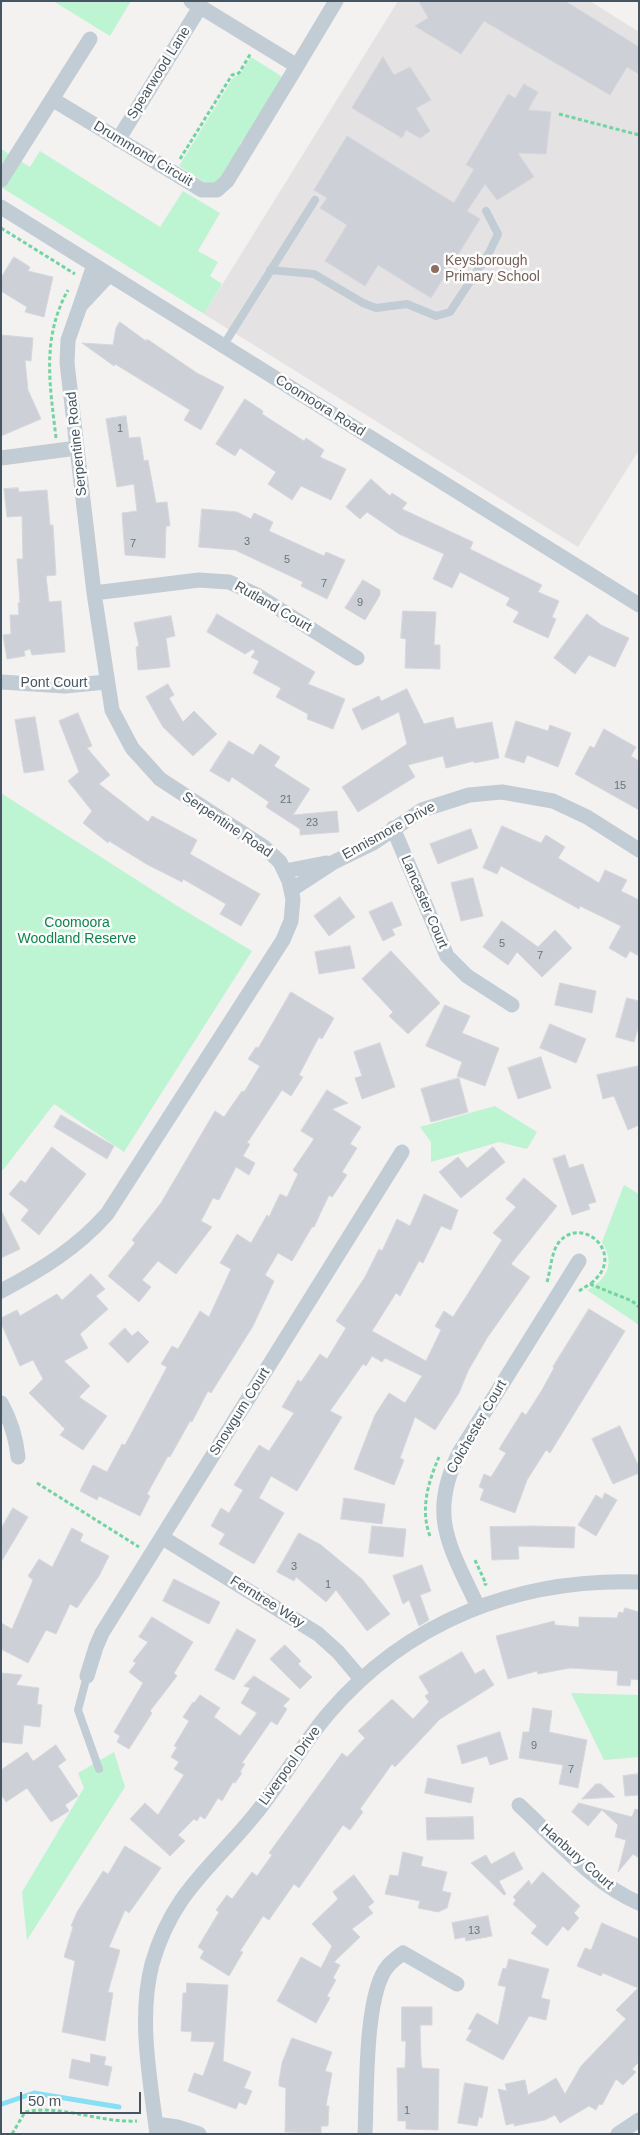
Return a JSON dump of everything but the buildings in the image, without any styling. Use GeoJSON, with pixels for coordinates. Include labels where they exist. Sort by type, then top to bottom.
{"type":"FeatureCollection","features":[{"type":"Feature","properties":{"kind":"street","name":"Drummond Circuit"},"geometry":{"type":"LineString","coordinates":[[52,99],[202,190],[217,190],[227,180],[336,1]]}},
{"type":"Feature","properties":{"kind":"street"},"geometry":{"type":"LineString","coordinates":[[196,4],[296,66]]}},
{"type":"Feature","properties":{"kind":"street","name":"Spearwood Lane"},"geometry":{"type":"LineString","coordinates":[[118,140],[196,4]]}},
{"type":"Feature","properties":{"kind":"street"},"geometry":{"type":"LineString","coordinates":[[1,180],[90,39]]}},
{"type":"Feature","properties":{"kind":"street","name":"Coomoora Road"},"geometry":{"type":"LineString","coordinates":[[1,207],[639,606]]}},
{"type":"Feature","properties":{"kind":"street","name":"Serpentine Road"},"geometry":{"type":"LineString","coordinates":[[1,1290],[50,1264],[77,1245],[119,1199],[283,940],[291,921],[292,890],[280,862],[264,847],[175,791],[147,767],[120,730],[112,710],[106,682],[94,593],[67,364],[68,340],[94,265]]}},
{"type":"Feature","properties":{"kind":"street","name":"Serpentine Road"},"geometry":{"type":"LineString","coordinates":[[80,306],[109,275]]}},
{"type":"Feature","properties":{"kind":"street"},"geometry":{"type":"LineString","coordinates":[[1,458],[77,448]]}},
{"type":"Feature","properties":{"kind":"street","name":"Rutland Court"},"geometry":{"type":"LineString","coordinates":[[94,593],[199,580],[230,582],[256,594],[357,658]]}},
{"type":"Feature","properties":{"kind":"street","name":"Pont Court"},"geometry":{"type":"LineString","coordinates":[[1,682],[64,686],[106,682]]}},
{"type":"Feature","properties":{"kind":"street","name":"Ennismore Drive"},"geometry":{"type":"LineString","coordinates":[[292,890],[334,862],[373,843],[393,828],[439,803],[469,795],[502,792],[534,796],[568,807],[639,850]]}},
{"type":"Feature","properties":{"kind":"street","name":"Lancaster Court"},"geometry":{"type":"LineString","coordinates":[[393,828],[447,956],[467,976],[512,1005]]}},
{"type":"Feature","properties":{"kind":"street","name":"Ennismore Drive"},"geometry":{"type":"LineString","coordinates":[[285,871],[334,862]]}},
{"type":"Feature","properties":{"kind":"street","name":"Snowgum Court"},"geometry":{"type":"LineString","coordinates":[[87,1676],[102,1633],[402,1152]]}},
{"type":"Feature","properties":{"kind":"street","name":"Colchester Court"},"geometry":{"type":"LineString","coordinates":[[478,1607],[453,1554],[442,1518],[445,1486],[459,1453],[579,1261]]}},
{"type":"Feature","properties":{"kind":"street"},"geometry":{"type":"LineString","coordinates":[[1,1403],[11,1423],[18,1457]]}},
{"type":"Feature","properties":{"kind":"street","name":"Ferntree Way"},"geometry":{"type":"LineString","coordinates":[[162,1538],[318,1634],[338,1652],[361,1679]]}},
{"type":"Feature","properties":{"kind":"street","name":"Liverpool Drive"},"geometry":{"type":"LineString","coordinates":[[156,2129],[147,2042],[146,2009],[152,1966],[168,1922],[192,1884],[252,1818],[328,1714],[361,1679],[411,1641],[436,1626],[478,1607],[534,1590],[570,1584],[599,1581],[639,1582]]}},
{"type":"Feature","properties":{"kind":"street","name":"Hanbury Court"},"geometry":{"type":"LineString","coordinates":[[519,1805],[601,1880],[618,1893],[639,1903]]}},
{"type":"Feature","properties":{"kind":"street"},"geometry":{"type":"LineString","coordinates":[[365,2134],[370,2022],[377,1992],[387,1967],[403,1954],[457,1984]]}},
{"type":"Feature","properties":{"kind":"street"},"geometry":{"type":"LineString","coordinates":[[618,2134],[639,2120]]}},
{"type":"Feature","properties":{"kind":"street"},"geometry":{"type":"LineString","coordinates":[[156,2129],[177,2126],[198,2134]]}},
{"type":"Feature","properties":{"kind":"lane"},"geometry":{"type":"LineString","coordinates":[[223,346],[315,200]]}},
{"type":"Feature","properties":{"kind":"lane"},"geometry":{"type":"LineString","coordinates":[[270,270],[314,274],[363,303],[376,308],[407,304],[436,316],[450,312],[489,253],[498,234],[486,211]]}},
{"type":"Feature","properties":{"kind":"lane"},"geometry":{"type":"LineString","coordinates":[[87,1676],[78,1710],[99,1769]]}},
{"type":"Feature","properties":{"kind":"path"},"geometry":{"type":"LineString","coordinates":[[172,172],[232,76],[239,73],[258,42]]}},
{"type":"Feature","properties":{"kind":"path"},"geometry":{"type":"LineString","coordinates":[[560,114],[639,135]]}},
{"type":"Feature","properties":{"kind":"path"},"geometry":{"type":"LineString","coordinates":[[1,228],[76,275],[73,281]]}},
{"type":"Feature","properties":{"kind":"path"},"geometry":{"type":"LineString","coordinates":[[58,450],[49,373],[49,346],[57,313],[70,287]]}},
{"type":"Feature","properties":{"kind":"path"},"geometry":{"type":"LineString","coordinates":[[590,1284],[632,1301],[639,1306]]}},
{"type":"Feature","properties":{"kind":"path"},"geometry":{"type":"LineString","coordinates":[[37,1483],[152,1555]]}},
{"type":"Feature","properties":{"kind":"path"},"geometry":{"type":"LineString","coordinates":[[12,2134],[25,2112],[39,2109],[103,2120],[137,2122]]}},
{"type":"Feature","properties":{"kind":"shaded area","name":"Keysborough Primary School"},"geometry":{"type":"Polygon","coordinates":[[[398,1],[590,1],[639,32],[639,450],[578,547],[204,314],[398,1]]]}},
{"type":"Feature","properties":{"kind":"green space"},"geometry":{"type":"Polygon","coordinates":[[[53,1],[131,1],[110,36],[53,1]]]}},
{"type":"Feature","properties":{"kind":"green space"},"geometry":{"type":"Polygon","coordinates":[[[251,57],[281,76],[279,90],[240,144],[237,156],[227,175],[212,187],[179,166],[233,78],[240,74],[251,57]]]}},
{"type":"Feature","properties":{"kind":"green space"},"geometry":{"type":"Polygon","coordinates":[[[1,149],[30,167],[40,151],[160,227],[183,191],[220,213],[198,251],[218,262],[210,276],[222,284],[204,314],[1,187],[1,149]]]}},
{"type":"Feature","properties":{"kind":"green space","name":"Coomoora Woodland Reserve"},"geometry":{"type":"Polygon","coordinates":[[[1,793],[182,909],[252,951],[124,1152],[54,1104],[3,1170],[1,1167],[1,793]]]}},
{"type":"Feature","properties":{"kind":"green space"},"geometry":{"type":"Polygon","coordinates":[[[495,1106],[537,1132],[527,1149],[499,1142],[431,1162],[431,1142],[420,1127],[495,1106]]]}},
{"type":"Feature","properties":{"kind":"green space"},"geometry":{"type":"Polygon","coordinates":[[[624,1185],[639,1194],[639,1325],[587,1290],[600,1281],[607,1270],[609,1264],[608,1257],[602,1242],[624,1185]]]}},
{"type":"Feature","properties":{"kind":"green space"},"geometry":{"type":"Polygon","coordinates":[[[571,1693],[639,1695],[639,1757],[604,1760],[571,1693]]]}},
{"type":"Feature","properties":{"kind":"green space"},"geometry":{"type":"Polygon","coordinates":[[[114,1752],[125,1787],[27,1940],[22,1892],[84,1788],[78,1773],[114,1752]]]}},
{"type":"Feature","properties":{"kind":"waterway"},"geometry":{"type":"LineString","coordinates":[[2,2104],[34,2093],[119,2107]]}},
{"type":"Feature","properties":{"kind":"place","name":"Keysborough Primary School"},"geometry":{"type":"Point","coordinates":[435,269]}}]}
